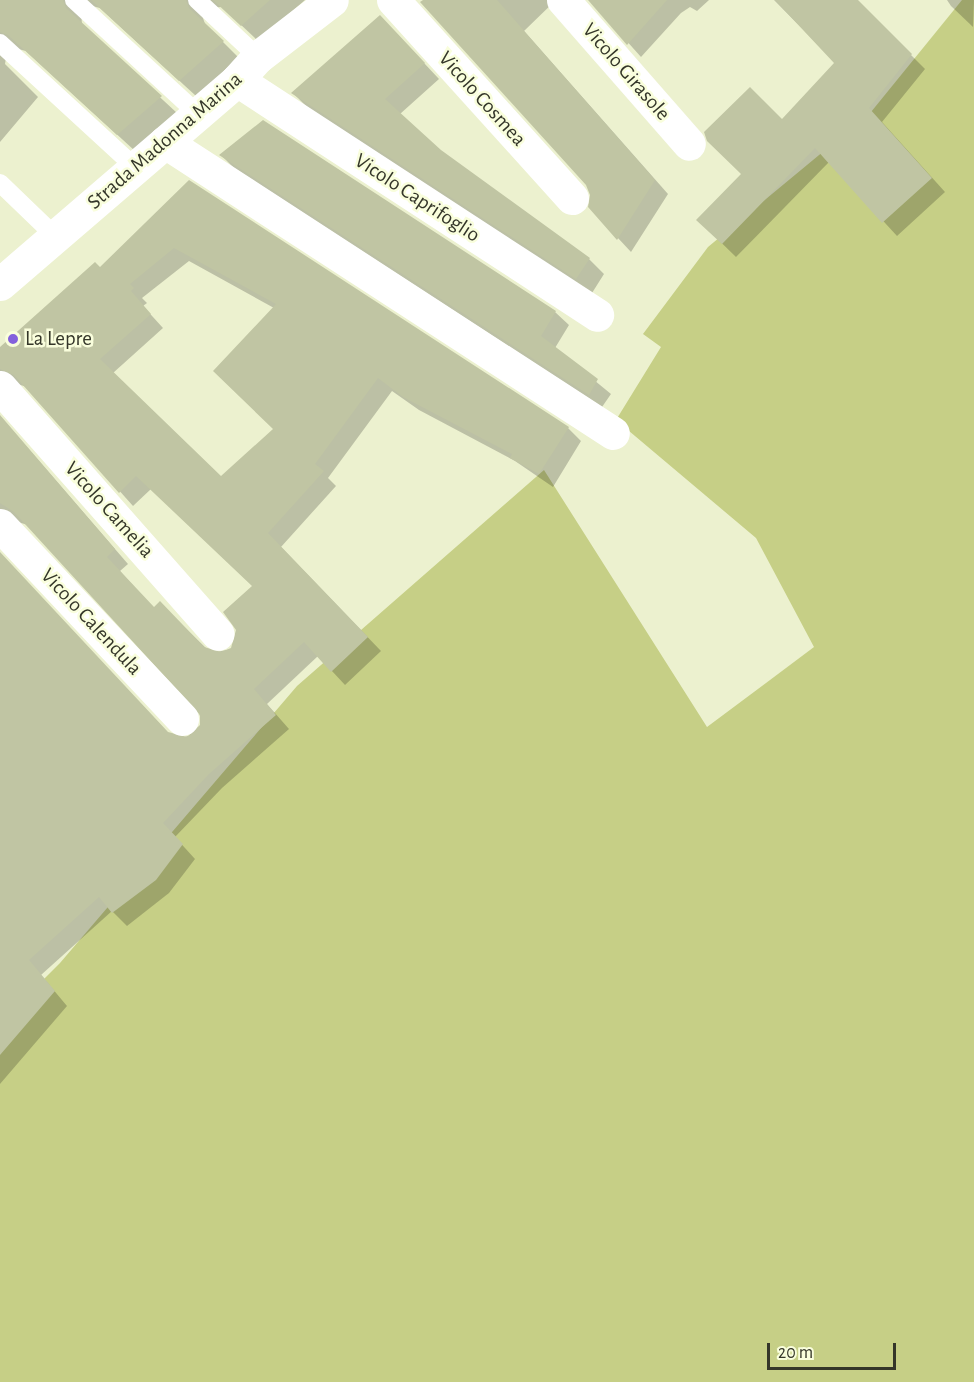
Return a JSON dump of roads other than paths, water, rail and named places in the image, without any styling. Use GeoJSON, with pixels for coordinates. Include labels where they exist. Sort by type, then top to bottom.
{"type":"FeatureCollection","features":[{"type":"Feature","properties":{"kind":"street","name":"Vicolo Cosmea"},"geometry":{"type":"LineString","coordinates":[[393,0],[572,198]]}},
{"type":"Feature","properties":{"kind":"street","name":"Vicolo Girasole"},"geometry":{"type":"LineString","coordinates":[[563,0],[689,144]]}},
{"type":"Feature","properties":{"kind":"street","name":"Strada Madonna Marina"},"geometry":{"type":"LineString","coordinates":[[0,284],[325,2]]}},
{"type":"Feature","properties":{"kind":"street","name":"Vicolo Caprifoglio"},"geometry":{"type":"LineString","coordinates":[[248,69],[597,315]]}},
{"type":"Feature","properties":{"kind":"street"},"geometry":{"type":"LineString","coordinates":[[165,142],[613,433]]}},
{"type":"Feature","properties":{"kind":"street","name":"Vicolo Camelia"},"geometry":{"type":"LineString","coordinates":[[0,387],[219,634]]}},
{"type":"Feature","properties":{"kind":"street","name":"Vicolo Calendula"},"geometry":{"type":"LineString","coordinates":[[0,525],[182,719]]}},
{"type":"Feature","properties":{"kind":"lane"},"geometry":{"type":"LineString","coordinates":[[74,0],[197,113]]}},
{"type":"Feature","properties":{"kind":"lane"},"geometry":{"type":"LineString","coordinates":[[197,0],[248,69]]}},
{"type":"Feature","properties":{"kind":"lane"},"geometry":{"type":"LineString","coordinates":[[0,43],[135,168]]}},
{"type":"Feature","properties":{"kind":"lane"},"geometry":{"type":"LineString","coordinates":[[0,183],[56,236]]}},
{"type":"Feature","properties":{"kind":"place","name":"La Lepre"},"geometry":{"type":"Point","coordinates":[13,339]}}]}
